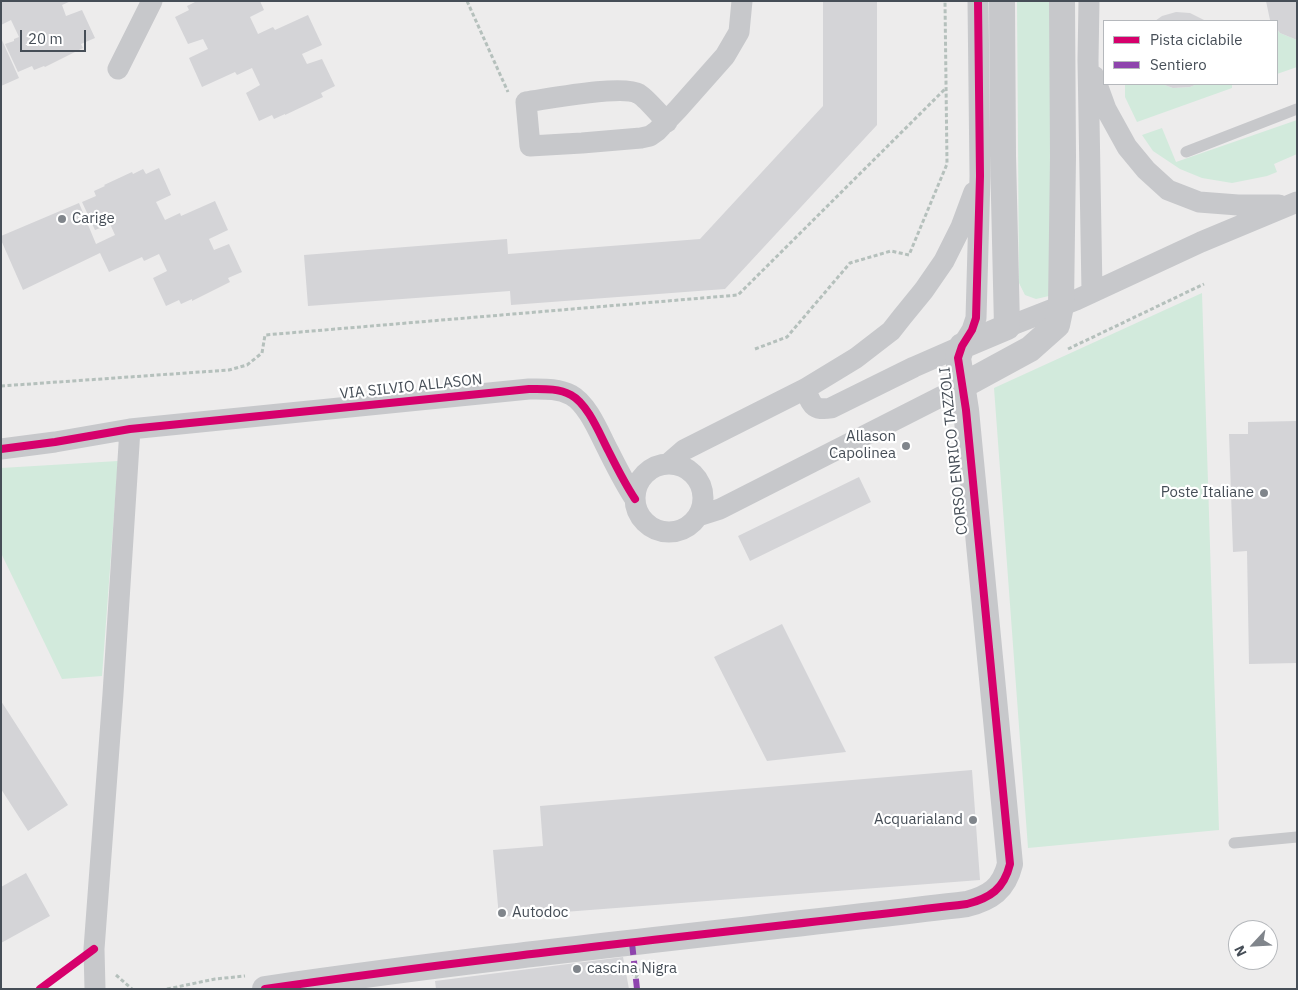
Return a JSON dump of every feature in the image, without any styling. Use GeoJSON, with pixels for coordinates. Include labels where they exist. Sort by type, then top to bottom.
{"type":"FeatureCollection","features":[{"type":"Feature","properties":{"kind":"street"},"geometry":{"type":"LineString","coordinates":[[118,69],[152,1]]}},
{"type":"Feature","properties":{"kind":"street"},"geometry":{"type":"LineString","coordinates":[[667,122],[639,94],[624,90],[606,90],[526,102],[530,146],[650,136],[667,122],[724,56],[739,32],[742,1]]}},
{"type":"Feature","properties":{"kind":"street","name":"CORSO ENRICO TAZZOLI"},"geometry":{"type":"LineString","coordinates":[[265,989],[450,964],[967,904],[980,901],[1001,886],[1007,876],[1010,864],[968,430],[958,358],[976,318],[980,176],[978,1]]}},
{"type":"Feature","properties":{"kind":"street"},"geometry":{"type":"LineString","coordinates":[[1002,1],[1007,327]]}},
{"type":"Feature","properties":{"kind":"street","name":"CORSO ENRICO TAZZOLI"},"geometry":{"type":"LineString","coordinates":[[698,516],[720,509],[1015,358],[1044,338],[1057,325],[1061,306],[1063,157],[1062,1]]}},
{"type":"Feature","properties":{"kind":"street","name":"CORSO ENRICO TAZZOLI"},"geometry":{"type":"LineString","coordinates":[[1089,1],[1088,60],[1092,292]]}},
{"type":"Feature","properties":{"kind":"street","name":"CORSO ENRICO TAZZOLI"},"geometry":{"type":"LineString","coordinates":[[1088,60],[1106,109],[1127,147],[1146,170],[1168,190],[1198,202],[1238,205],[1294,203]]}},
{"type":"Feature","properties":{"kind":"street","name":"CORSO ENRICO TAZZOLI"},"geometry":{"type":"LineString","coordinates":[[669,463],[684,450],[805,390],[856,358],[890,331],[924,290],[944,261],[961,227],[980,176]]}},
{"type":"Feature","properties":{"kind":"street","name":"CORSO ENRICO TAZZOLI"},"geometry":{"type":"LineString","coordinates":[[805,390],[814,406],[821,410],[830,408],[914,367],[1061,306],[1201,242],[1294,203]]}},
{"type":"Feature","properties":{"kind":"street","name":"VIA SILVIO ALLASON"},"geometry":{"type":"LineString","coordinates":[[1,449],[130,429],[529,389],[551,389],[573,396],[583,406],[592,419],[635,499]]}},
{"type":"Feature","properties":{"kind":"street"},"geometry":{"type":"LineString","coordinates":[[95,989],[94,949],[130,429]]}},
{"type":"Feature","properties":{"kind":"street","name":"VIA SILVIO ALLASON"},"geometry":{"type":"LineString","coordinates":[[608,451],[631,470],[644,473]]}},
{"type":"Feature","properties":{"kind":"street"},"geometry":{"type":"LineString","coordinates":[[669,463],[685,467],[698,479],[703,492],[703,504],[698,516],[688,526],[674,532],[660,532],[649,527],[639,514],[635,499],[638,484],[644,473],[655,466],[669,463]]}},
{"type":"Feature","properties":{"kind":"lane"},"geometry":{"type":"LineString","coordinates":[[1186,152],[1297,109]]}},
{"type":"Feature","properties":{"kind":"lane"},"geometry":{"type":"LineString","coordinates":[[1234,843],[1297,837]]}},
{"type":"Feature","properties":{"kind":"path"},"geometry":{"type":"LineString","coordinates":[[467,1],[513,103],[526,102]]}},
{"type":"Feature","properties":{"kind":"path"},"geometry":{"type":"LineString","coordinates":[[755,349],[786,337],[850,263],[891,251],[909,256],[947,164],[945,1]]}},
{"type":"Feature","properties":{"kind":"path"},"geometry":{"type":"LineString","coordinates":[[1,386],[229,370],[247,365],[262,353],[265,336],[738,295],[946,88]]}},
{"type":"Feature","properties":{"kind":"path"},"geometry":{"type":"LineString","coordinates":[[1063,352],[1204,284]]}},
{"type":"Feature","properties":{"kind":"path"},"geometry":{"type":"LineString","coordinates":[[636,977],[644,964]]}},
{"type":"Feature","properties":{"kind":"green space"},"geometry":{"type":"Polygon","coordinates":[[[1017,1],[1054,1],[1049,296],[1036,299],[1025,295],[1019,283],[1017,1]]]}},
{"type":"Feature","properties":{"kind":"green space"},"geometry":{"type":"Polygon","coordinates":[[[1278,30],[1297,40],[1297,67],[1278,74],[1278,30]]]}},
{"type":"Feature","properties":{"kind":"green space"},"geometry":{"type":"Polygon","coordinates":[[[1125,85],[1165,85],[1173,88],[1195,85],[1232,85],[1232,88],[1137,122],[1125,97],[1125,85]]]}},
{"type":"Feature","properties":{"kind":"green space"},"geometry":{"type":"Polygon","coordinates":[[[1297,120],[1297,154],[1274,164],[1277,172],[1267,176],[1232,183],[1202,178],[1180,169],[1153,151],[1142,135],[1162,128],[1176,162],[1297,120]]]}},
{"type":"Feature","properties":{"kind":"green space"},"geometry":{"type":"Polygon","coordinates":[[[1202,293],[1219,830],[1028,848],[994,388],[1202,293]]]}},
{"type":"Feature","properties":{"kind":"green space"},"geometry":{"type":"Polygon","coordinates":[[[118,461],[102,676],[62,679],[1,553],[1,468],[118,461]]]}},
{"type":"Feature","properties":{"kind":"building"},"geometry":{"type":"Polygon","coordinates":[[[1,1],[71,1],[62,5],[66,16],[82,10],[95,38],[81,44],[83,48],[45,67],[34,70],[32,66],[18,72],[5,44],[19,37],[11,20],[1,25],[1,1]]]}},
{"type":"Feature","properties":{"kind":"building"},"geometry":{"type":"Polygon","coordinates":[[[197,1],[260,1],[264,10],[250,17],[258,34],[273,27],[275,30],[308,15],[322,45],[302,54],[307,64],[322,59],[335,86],[321,93],[323,97],[285,115],[274,119],[272,115],[259,121],[246,93],[260,85],[252,68],[237,75],[235,72],[202,87],[189,58],[208,49],[203,39],[188,44],[175,17],[189,10],[187,6],[197,1]]]}},
{"type":"Feature","properties":{"kind":"building"},"geometry":{"type":"Polygon","coordinates":[[[823,1],[877,1],[877,125],[725,289],[511,305],[510,291],[308,306],[304,255],[507,239],[508,254],[700,239],[823,106],[823,1]]]}},
{"type":"Feature","properties":{"kind":"building"},"geometry":{"type":"Polygon","coordinates":[[[1266,1],[1297,1],[1297,40],[1280,33],[1278,30],[1278,20],[1270,20],[1266,1]]]}},
{"type":"Feature","properties":{"kind":"building"},"geometry":{"type":"Polygon","coordinates":[[[1176,12],[1190,13],[1204,20],[1156,20],[1162,16],[1176,12]]]}},
{"type":"Feature","properties":{"kind":"building"},"geometry":{"type":"Polygon","coordinates":[[[1,38],[19,78],[1,86],[1,38]]]}},
{"type":"Feature","properties":{"kind":"building"},"geometry":{"type":"Polygon","coordinates":[[[1165,85],[1195,85],[1190,87],[1173,88],[1165,85]]]}},
{"type":"Feature","properties":{"kind":"building"},"geometry":{"type":"Polygon","coordinates":[[[159,168],[171,195],[156,202],[165,220],[180,213],[181,216],[215,201],[228,230],[209,239],[214,250],[229,244],[242,272],[228,278],[230,282],[192,301],[192,299],[181,304],[179,300],[166,306],[153,278],[167,271],[159,254],[144,261],[142,257],[109,272],[100,253],[23,290],[1,240],[1,236],[79,203],[96,244],[115,235],[110,224],[95,230],[82,202],[96,196],[94,191],[104,185],[132,172],[133,174],[143,169],[146,174],[159,168]]]}},
{"type":"Feature","properties":{"kind":"building","name":"Poste Italiane"},"geometry":{"type":"Polygon","coordinates":[[[1297,421],[1297,663],[1249,664],[1247,551],[1233,552],[1229,434],[1248,434],[1248,422],[1297,421]]]}},
{"type":"Feature","properties":{"kind":"building"},"geometry":{"type":"Polygon","coordinates":[[[859,477],[871,502],[750,561],[738,536],[859,477]]]}},
{"type":"Feature","properties":{"kind":"building"},"geometry":{"type":"Polygon","coordinates":[[[782,624],[846,752],[767,761],[714,657],[782,624]]]}},
{"type":"Feature","properties":{"kind":"building"},"geometry":{"type":"Polygon","coordinates":[[[1,701],[68,805],[28,831],[1,789],[1,701]]]}},
{"type":"Feature","properties":{"kind":"building"},"geometry":{"type":"Polygon","coordinates":[[[972,770],[980,880],[499,917],[493,850],[543,846],[540,806],[972,770]]]}},
{"type":"Feature","properties":{"kind":"building"},"geometry":{"type":"Polygon","coordinates":[[[26,873],[50,916],[1,943],[1,887],[26,873]]]}},
{"type":"Feature","properties":{"kind":"building","name":"cascina Nigra"},"geometry":{"type":"Polygon","coordinates":[[[623,957],[629,989],[436,989],[435,981],[623,957]]]}},
{"type":"Feature","properties":{"kind":"marked path"},"geometry":{"type":"LineString","coordinates":[[632,943],[637,989]]}},
{"type":"Feature","properties":{"kind":"cycle path"},"geometry":{"type":"LineString","coordinates":[[265,989],[528,955],[967,904],[983,899],[1000,886],[1010,864],[966,410],[958,358],[976,318],[980,176],[978,1]]}},
{"type":"Feature","properties":{"kind":"cycle path"},"geometry":{"type":"LineString","coordinates":[[1,449],[130,429],[529,389],[550,389],[571,395],[583,405],[635,499]]}},
{"type":"Feature","properties":{"kind":"cycle path"},"geometry":{"type":"LineString","coordinates":[[40,989],[94,949]]}},
{"type":"Feature","properties":{"kind":"place","name":"Carige"},"geometry":{"type":"Point","coordinates":[62,219]}},
{"type":"Feature","properties":{"kind":"place","name":"Allason Capolinea"},"geometry":{"type":"Point","coordinates":[906,446]}},
{"type":"Feature","properties":{"kind":"place","name":"Poste Italiane"},"geometry":{"type":"Point","coordinates":[1264,493]}},
{"type":"Feature","properties":{"kind":"place","name":"Acquarialand"},"geometry":{"type":"Point","coordinates":[973,820]}},
{"type":"Feature","properties":{"kind":"place","name":"Autodoc"},"geometry":{"type":"Point","coordinates":[502,913]}},
{"type":"Feature","properties":{"kind":"place","name":"cascina Nigra"},"geometry":{"type":"Point","coordinates":[577,969]}}]}
